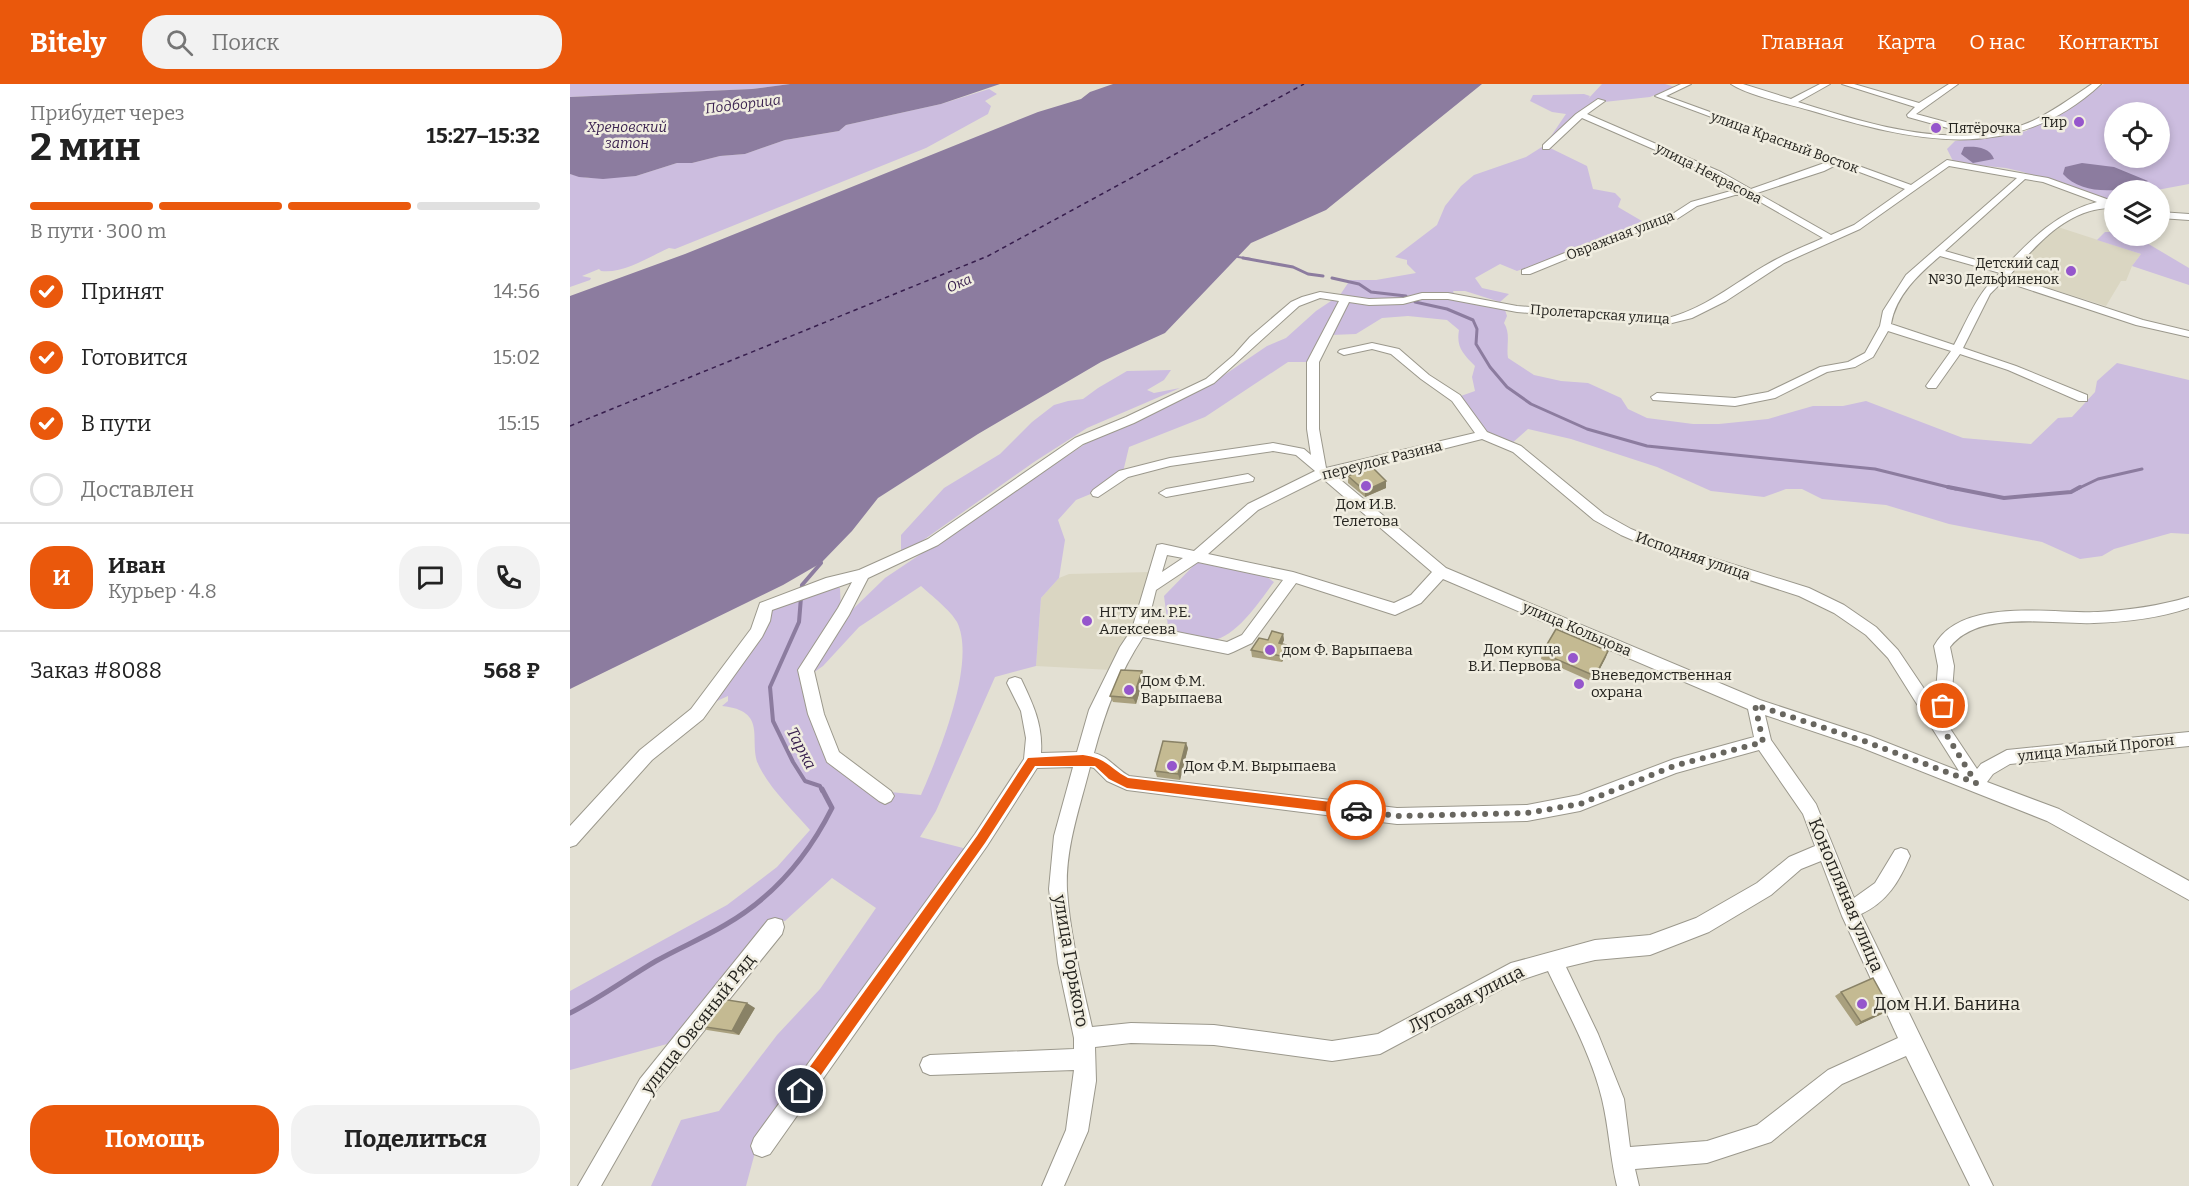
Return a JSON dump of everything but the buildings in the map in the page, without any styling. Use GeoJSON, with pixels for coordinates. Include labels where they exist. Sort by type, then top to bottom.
{"type":"FeatureCollection","features":[{"type":"Feature","properties":{"kind":"street","name":"улица Красный Восток"},"geometry":{"type":"LineString","coordinates":[[1688,84],[1659,96],[1835,162],[1912,188]]}},
{"type":"Feature","properties":{"kind":"street"},"geometry":{"type":"LineString","coordinates":[[1735,84],[1873,126],[1951,139],[1991,136],[2033,126],[2097,84]]}},
{"type":"Feature","properties":{"kind":"street"},"geometry":{"type":"LineString","coordinates":[[1792,102],[1826,84]]}},
{"type":"Feature","properties":{"kind":"street"},"geometry":{"type":"LineString","coordinates":[[1846,84],[1920,106]]}},
{"type":"Feature","properties":{"kind":"street"},"geometry":{"type":"LineString","coordinates":[[1911,115],[1920,106],[1954,84]]}},
{"type":"Feature","properties":{"kind":"street"},"geometry":{"type":"LineString","coordinates":[[1546,147],[1583,115],[1585,110],[1601,101]]}},
{"type":"Feature","properties":{"kind":"street","name":"улица Некрасова"},"geometry":{"type":"LineString","coordinates":[[1583,115],[1707,169],[1830,238]]}},
{"type":"Feature","properties":{"kind":"street"},"geometry":{"type":"LineString","coordinates":[[1911,115],[1915,132]]}},
{"type":"Feature","properties":{"kind":"street"},"geometry":{"type":"LineString","coordinates":[[1911,115],[1991,136]]}},
{"type":"Feature","properties":{"kind":"street","name":"Пролетарская улица"},"geometry":{"type":"LineString","coordinates":[[863,574],[933,542],[1079,441],[1130,420],[1209,381],[1295,304],[1320,295],[1369,302],[1403,302],[1422,296],[1455,296],[1527,310],[1668,321],[1688,316],[1722,299],[1780,261],[1857,226],[1930,177],[1951,139]]}},
{"type":"Feature","properties":{"kind":"street"},"geometry":{"type":"LineString","coordinates":[[1944,155],[2044,180],[2104,201]]}},
{"type":"Feature","properties":{"kind":"street","name":"Овражная улица"},"geometry":{"type":"LineString","coordinates":[[1526,272],[1603,241],[1674,217],[1694,204],[1735,192],[1750,192],[1835,162]]}},
{"type":"Feature","properties":{"kind":"street"},"geometry":{"type":"LineString","coordinates":[[1657,397],[1735,402],[1771,395],[1801,378],[1824,369],[1851,365],[1869,355],[1885,326],[1888,311],[1910,277],[2018,183],[2023,176]]}},
{"type":"Feature","properties":{"kind":"street"},"geometry":{"type":"LineString","coordinates":[[1932,386],[1958,349],[1976,310],[1992,285],[2039,237],[2086,207],[2104,205]]}},
{"type":"Feature","properties":{"kind":"street"},"geometry":{"type":"LineString","coordinates":[[2170,216],[2189,217]]}},
{"type":"Feature","properties":{"kind":"street"},"geometry":{"type":"LineString","coordinates":[[1937,252],[2140,323],[2189,334]]}},
{"type":"Feature","properties":{"kind":"street"},"geometry":{"type":"LineString","coordinates":[[1322,470],[1313,429],[1313,362],[1346,298]]}},
{"type":"Feature","properties":{"kind":"street"},"geometry":{"type":"LineString","coordinates":[[1885,326],[2012,368],[2083,398]]}},
{"type":"Feature","properties":{"kind":"street"},"geometry":{"type":"LineString","coordinates":[[1344,352],[1372,346],[1395,351],[1425,377],[1456,398],[1483,435]]}},
{"type":"Feature","properties":{"kind":"street","name":"переулок Разина"},"geometry":{"type":"LineString","coordinates":[[1197,556],[1253,507],[1322,470],[1333,472],[1483,435]]}},
{"type":"Feature","properties":{"kind":"street","name":"Исподняя улица"},"geometry":{"type":"LineString","coordinates":[[1483,435],[1517,449],[1599,517],[1626,532],[1656,545],[1804,592],[1839,609],[1871,631],[1893,654],[1976,783]]}},
{"type":"Feature","properties":{"kind":"street","name":"улица Кольцова"},"geometry":{"type":"LineString","coordinates":[[1098,493],[1124,474],[1170,462],[1273,447],[1300,452],[1441,572],[1755,705],[1864,741],[2053,814],[2189,891]]}},
{"type":"Feature","properties":{"kind":"street"},"geometry":{"type":"LineString","coordinates":[[1166,493],[1248,478]]}},
{"type":"Feature","properties":{"kind":"street","name":"улица Горького"},"geometry":{"type":"LineString","coordinates":[[1053,1186],[1077,1131],[1085,1081],[1084,1038],[1068,963],[1058,889],[1063,836],[1097,710],[1112,677],[1139,630],[1162,549],[1197,556]]}},
{"type":"Feature","properties":{"kind":"street"},"geometry":{"type":"LineString","coordinates":[[1150,587],[1197,556],[1293,577],[1395,609],[1416,599],[1441,572]]}},
{"type":"Feature","properties":{"kind":"street"},"geometry":{"type":"LineString","coordinates":[[570,839],[646,755],[702,708],[757,633],[765,607],[785,598],[863,574]]}},
{"type":"Feature","properties":{"kind":"street"},"geometry":{"type":"LineString","coordinates":[[863,574],[844,611],[806,670],[816,714],[833,757],[885,796]]}},
{"type":"Feature","properties":{"kind":"street"},"geometry":{"type":"LineString","coordinates":[[1139,630],[1228,648],[1247,639],[1293,577]]}},
{"type":"Feature","properties":{"kind":"street"},"geometry":{"type":"LineString","coordinates":[[1941,726],[1947,666],[1942,646],[1949,634],[2000,615],[2069,618],[2108,616],[2155,610],[2189,602]]}},
{"type":"Feature","properties":{"kind":"street"},"geometry":{"type":"LineString","coordinates":[[762,1146],[981,840],[1032,762],[1034,738],[1029,711],[1015,683]]}},
{"type":"Feature","properties":{"kind":"street","name":"Конопляная улица"},"geometry":{"type":"LineString","coordinates":[[1755,705],[1763,742],[1810,810],[1850,910],[1911,1043],[1982,1186]]}},
{"type":"Feature","properties":{"kind":"street","name":"улица Малый Прогон"},"geometry":{"type":"LineString","coordinates":[[1976,783],[1987,769],[2007,757],[2189,739]]}},
{"type":"Feature","properties":{"kind":"street"},"geometry":{"type":"LineString","coordinates":[[1032,762],[1083,759],[1098,761],[1113,776],[1127,783],[1397,816],[1527,813],[1580,804],[1674,766],[1763,742]]}},
{"type":"Feature","properties":{"kind":"street","name":"Луговая улица"},"geometry":{"type":"LineString","coordinates":[[1084,1038],[1131,1033],[1214,1035],[1332,1051],[1380,1044],[1511,973],[1595,950],[1650,945],[1702,925],[1764,889],[1795,863],[1825,851]]}},
{"type":"Feature","properties":{"kind":"street"},"geometry":{"type":"LineString","coordinates":[[1850,910],[1870,901],[1877,894],[1892,878],[1901,856]]}},
{"type":"Feature","properties":{"kind":"street","name":"улица Овсяный Ряд"},"geometry":{"type":"LineString","coordinates":[[589,1186],[647,1086],[775,927]]}},
{"type":"Feature","properties":{"kind":"street"},"geometry":{"type":"LineString","coordinates":[[1553,960],[1591,1041],[1613,1099],[1621,1159],[1628,1186]]}},
{"type":"Feature","properties":{"kind":"street"},"geometry":{"type":"LineString","coordinates":[[1621,1159],[1707,1152],[1763,1134],[1835,1077],[1911,1043]]}},
{"type":"Feature","properties":{"kind":"street"},"geometry":{"type":"LineString","coordinates":[[930,1065],[1085,1059]]}},
{"type":"Feature","properties":{"kind":"shaded area"},"geometry":{"type":"Polygon","coordinates":[[[570,84],[790,84],[752,89],[570,97],[570,84]]]}},
{"type":"Feature","properties":{"kind":"shaded area"},"geometry":{"type":"Polygon","coordinates":[[[1602,84],[1665,84],[1675,87],[1650,97],[1604,102],[1598,100],[1583,109],[1546,146],[1587,166],[1593,189],[1615,193],[1621,199],[1618,207],[1647,224],[1517,271],[1500,264],[1475,278],[1482,288],[1509,294],[1500,302],[1465,291],[1453,291],[1455,296],[1505,310],[1507,316],[1504,323],[1508,336],[1508,358],[1534,375],[1561,381],[1588,383],[1621,398],[1628,409],[1647,418],[1693,424],[1719,424],[1768,419],[1813,406],[1843,406],[1866,401],[1963,438],[2031,444],[2058,418],[2072,417],[2095,392],[2097,381],[2117,363],[2189,380],[2189,534],[2171,533],[2114,549],[2102,556],[2080,559],[2042,542],[1949,524],[1886,505],[1822,499],[1802,489],[1786,489],[1764,497],[1711,491],[1657,467],[1571,439],[1528,429],[1510,445],[1485,434],[1458,397],[1475,391],[1472,377],[1475,366],[1461,350],[1459,330],[1447,320],[1408,316],[1382,318],[1356,334],[1331,335],[1309,362],[1288,362],[1205,417],[1129,447],[1123,472],[1093,493],[1076,500],[1058,520],[1065,540],[1059,578],[1041,598],[1036,666],[995,677],[936,811],[920,837],[967,849],[757,1145],[746,1186],[651,1186],[681,1120],[719,1111],[777,1035],[820,989],[876,908],[832,878],[785,921],[776,920],[682,1040],[570,1070],[570,991],[727,905],[777,867],[810,830],[777,792],[760,768],[756,758],[752,721],[747,714],[722,706],[728,701],[728,696],[708,705],[771,609],[830,585],[840,588],[841,612],[801,676],[829,762],[890,792],[921,795],[945,734],[959,684],[962,640],[957,622],[946,608],[921,586],[859,627],[823,666],[813,673],[812,665],[852,610],[885,578],[1085,444],[1208,386],[1267,346],[1286,338],[1316,311],[1340,295],[1350,280],[1376,280],[1416,273],[1407,264],[1407,260],[1395,257],[1437,225],[1445,206],[1461,186],[1474,175],[1526,157],[1545,145],[1566,114],[1552,112],[1530,101],[1533,95],[1584,94],[1590,96],[1588,99],[1602,84]]]}},
{"type":"Feature","properties":{"kind":"shaded area"},"geometry":{"type":"Polygon","coordinates":[[[2104,84],[2189,84],[2189,184],[2170,188],[2170,180],[2104,180],[2104,199],[2023,172],[1954,163],[1947,149],[1955,141],[2026,131],[2104,84]]]}},
{"type":"Feature","properties":{"kind":"shaded area"},"geometry":{"type":"Polygon","coordinates":[[[989,89],[997,94],[985,101],[991,106],[988,114],[926,148],[675,249],[669,248],[627,267],[609,271],[599,269],[582,276],[591,278],[590,280],[570,287],[570,174],[588,178],[636,176],[677,163],[692,163],[720,156],[745,154],[785,140],[839,131],[846,125],[941,104],[989,89]]]}},
{"type":"Feature","properties":{"kind":"shaded area","name":"Детский сад №30 Дельфиненок"},"geometry":{"type":"Polygon","coordinates":[[[2058,227],[2104,242],[2104,246],[2116,246],[2141,254],[2132,266],[2126,281],[2121,281],[2106,306],[2006,275],[2058,227]]]}},
{"type":"Feature","properties":{"kind":"shaded area"},"geometry":{"type":"Polygon","coordinates":[[[2104,233],[2104,242],[2097,240],[2104,233]]]}},
{"type":"Feature","properties":{"kind":"shaded area"},"geometry":{"type":"Polygon","coordinates":[[[2116,246],[2152,246],[2189,268],[2189,285],[2132,266],[2141,254],[2116,246]]]}},
{"type":"Feature","properties":{"kind":"shaded area"},"geometry":{"type":"Polygon","coordinates":[[[1171,370],[1164,380],[1147,390],[1154,393],[1180,388],[1087,428],[1034,462],[922,541],[901,552],[901,535],[944,488],[1000,454],[1032,422],[1054,405],[1083,399],[1127,371],[1171,370]]]}},
{"type":"Feature","properties":{"kind":"shaded area"},"geometry":{"type":"Polygon","coordinates":[[[1200,559],[1257,570],[1274,582],[1239,625],[1221,638],[1212,640],[1169,634],[1164,596],[1200,559]]]}},
{"type":"Feature","properties":{"kind":"shaded area","name":"НГТУ им. Р.Е. Алексеева"},"geometry":{"type":"Polygon","coordinates":[[[1151,572],[1127,639],[1124,639],[1111,670],[1036,666],[1041,598],[1059,578],[1069,574],[1151,572]]]}},
{"type":"Feature","properties":{"kind":"water","name":"Хреновский затон"},"geometry":{"type":"Polygon","coordinates":[[[790,84],[1000,84],[941,104],[846,125],[839,131],[785,140],[745,154],[720,156],[692,163],[677,163],[636,176],[603,179],[570,174],[570,97],[752,89],[790,84]]]}},
{"type":"Feature","properties":{"kind":"water","name":"Ока"},"geometry":{"type":"Polygon","coordinates":[[[1113,84],[1482,84],[1326,210],[1251,243],[1165,333],[1101,362],[978,434],[878,498],[852,531],[821,563],[783,585],[570,689],[570,296],[685,254],[1038,112],[1081,99],[1090,92],[1113,84]]]}},
{"type":"Feature","properties":{"kind":"water"},"geometry":{"type":"Polygon","coordinates":[[[1964,147],[1986,150],[1994,159],[1973,163],[1961,154],[1964,147]]]}},
{"type":"Feature","properties":{"kind":"water"},"geometry":{"type":"Polygon","coordinates":[[[2082,163],[2104,166],[2104,168],[2116,168],[2146,180],[2104,180],[2104,190],[2092,189],[2071,181],[2063,174],[2065,167],[2082,163]]]}},
{"type":"Feature","properties":{"kind":"waterway"},"geometry":{"type":"LineString","coordinates":[[1235,254],[1238,257],[1251,259]]}},
{"type":"Feature","properties":{"kind":"waterway"},"geometry":{"type":"LineString","coordinates":[[1243,258],[1293,267],[1308,274],[1323,276]]}},
{"type":"Feature","properties":{"kind":"waterway"},"geometry":{"type":"LineString","coordinates":[[1332,278],[1359,284],[1371,292],[1406,296]]}},
{"type":"Feature","properties":{"kind":"waterway"},"geometry":{"type":"LineString","coordinates":[[1415,302],[1447,309],[1473,320],[1477,329],[1476,344],[1490,367],[1507,387],[1531,404],[1587,429],[1647,446],[1875,469],[1956,489]]}},
{"type":"Feature","properties":{"kind":"waterway"},"geometry":{"type":"LineString","coordinates":[[2077,489],[2098,479],[2142,469]]}},
{"type":"Feature","properties":{"kind":"waterway"},"geometry":{"type":"LineString","coordinates":[[1948,487],[2004,498],[2071,492],[2080,487]]}},
{"type":"Feature","properties":{"kind":"waterway","name":"Тарка"},"geometry":{"type":"LineString","coordinates":[[820,561],[821,563],[802,585],[799,622],[770,687],[773,721],[793,762],[805,781],[820,786],[822,791]]}},
{"type":"Feature","properties":{"kind":"waterway","name":"Тарка"},"geometry":{"type":"LineString","coordinates":[[570,1013],[656,961],[725,925],[773,889],[812,843],[832,808],[822,789]]}},
{"type":"Feature","properties":{"kind":"ferry route"},"geometry":{"type":"LineString","coordinates":[[570,426],[988,256],[1304,84]]}},
{"type":"Feature","properties":{"kind":"way so far"},"geometry":{"type":"LineString","coordinates":[[1356,810],[1397,816],[1527,813],[1580,804],[1674,766],[1763,742],[1755,705],[1864,741],[1976,783],[1941,726],[1943,706]]}},
{"type":"Feature","properties":{"kind":"place","name":"Тир"},"geometry":{"type":"Point","coordinates":[2079,122]}},
{"type":"Feature","properties":{"kind":"place","name":"Пятёрочка"},"geometry":{"type":"Point","coordinates":[1936,128]}},
{"type":"Feature","properties":{"kind":"place","name":"Детский сад №30 Дельфиненок"},"geometry":{"type":"Point","coordinates":[2071,271]}},
{"type":"Feature","properties":{"kind":"place","name":"Дом И.В. Телетова"},"geometry":{"type":"Point","coordinates":[1366,486]}},
{"type":"Feature","properties":{"kind":"place","name":"НГТУ им. Р.Е. Алексеева"},"geometry":{"type":"Point","coordinates":[1087,621]}},
{"type":"Feature","properties":{"kind":"place","name":"дом Ф. Варыпаева"},"geometry":{"type":"Point","coordinates":[1270,650]}},
{"type":"Feature","properties":{"kind":"place","name":"Дом купца В.И. Первова"},"geometry":{"type":"Point","coordinates":[1573,658]}},
{"type":"Feature","properties":{"kind":"place","name":"Вневедомственная охрана"},"geometry":{"type":"Point","coordinates":[1579,684]}},
{"type":"Feature","properties":{"kind":"place","name":"Дом Ф.М. Варыпаева"},"geometry":{"type":"Point","coordinates":[1129,690]}},
{"type":"Feature","properties":{"kind":"place","name":"Дом Ф.М. Вырыпаева"},"geometry":{"type":"Point","coordinates":[1172,766]}},
{"type":"Feature","properties":{"kind":"place","name":"Дом Н.И. Банина"},"geometry":{"type":"Point","coordinates":[1862,1004]}},
{"type":"Feature","properties":{"kind":"route"},"geometry":{"type":"LineString","coordinates":[[801,1091],[981,840],[1032,762],[1083,759],[1098,761],[1113,776],[1127,783],[1356,810]]}},
{"type":"Feature","properties":{"kind":"water label","name":"Подборица"},"geometry":{"type":"Point","coordinates":[743,104]}}]}
